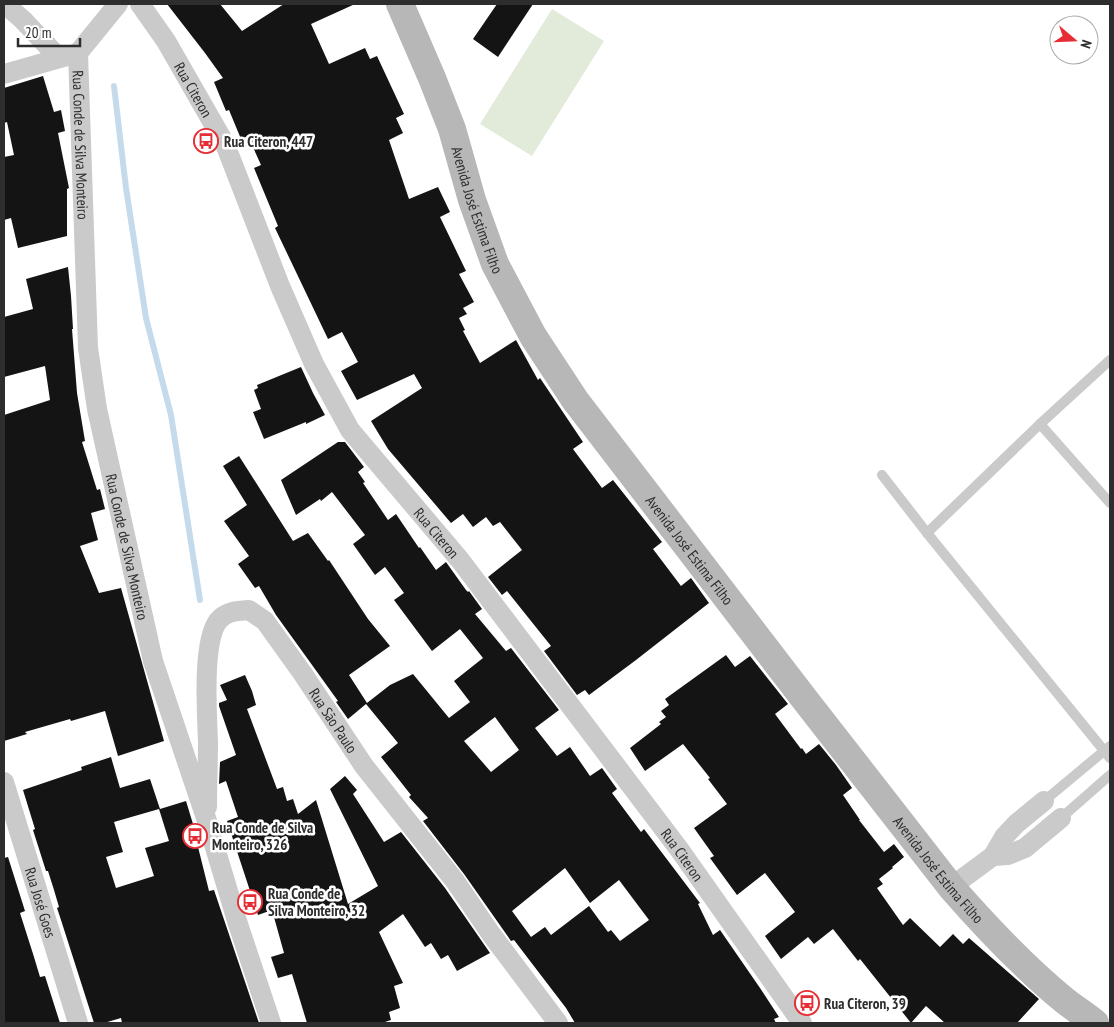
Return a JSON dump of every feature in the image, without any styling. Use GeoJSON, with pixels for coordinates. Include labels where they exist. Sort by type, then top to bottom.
{"type":"FeatureCollection","features":[{"type":"Feature","properties":{"kind":"street"},"geometry":{"type":"LineString","coordinates":[[5,4],[69,55]]}},
{"type":"Feature","properties":{"kind":"street"},"geometry":{"type":"LineString","coordinates":[[4,74],[69,55],[118,4]]}},
{"type":"Feature","properties":{"kind":"street","name":"Rua Citeron"},"geometry":{"type":"LineString","coordinates":[[140,4],[166,41],[224,144],[280,286],[314,364],[350,430],[466,568],[679,848],[802,1023]]}},
{"type":"Feature","properties":{"kind":"street","name":"Avenida José Estima Filho"},"geometry":{"type":"LineString","coordinates":[[400,4],[452,128],[472,200],[495,264],[532,336],[576,400],[951,887],[1028,967],[1095,1023]]}},
{"type":"Feature","properties":{"kind":"street","name":"Rua Conde de Silva Monteiro"},"geometry":{"type":"LineString","coordinates":[[69,55],[88,348],[97,409],[153,661],[207,821],[237,921],[271,1023]]}},
{"type":"Feature","properties":{"kind":"street","name":"Rua São Paulo"},"geometry":{"type":"LineString","coordinates":[[207,821],[208,742],[206,699],[210,641],[218,621],[228,612],[249,610],[265,621],[364,766],[455,881],[491,934],[558,1023]]}},
{"type":"Feature","properties":{"kind":"street","name":"Rua José Goes"},"geometry":{"type":"LineString","coordinates":[[4,782],[78,1023]]}},
{"type":"Feature","properties":{"kind":"street"},"geometry":{"type":"LineString","coordinates":[[951,887],[993,856],[1004,837],[1044,800]]}},
{"type":"Feature","properties":{"kind":"street"},"geometry":{"type":"LineString","coordinates":[[993,856],[1008,855],[1025,848],[1061,818]]}},
{"type":"Feature","properties":{"kind":"lane"},"geometry":{"type":"LineString","coordinates":[[926,533],[1110,360]]}},
{"type":"Feature","properties":{"kind":"lane"},"geometry":{"type":"LineString","coordinates":[[1040,424],[1110,503]]}},
{"type":"Feature","properties":{"kind":"lane"},"geometry":{"type":"LineString","coordinates":[[882,475],[926,533],[1108,752],[1044,800]]}},
{"type":"Feature","properties":{"kind":"lane"},"geometry":{"type":"LineString","coordinates":[[1061,818],[1110,776]]}},
{"type":"Feature","properties":{"kind":"green space"},"geometry":{"type":"Polygon","coordinates":[[[552,9],[604,41],[532,156],[480,124],[552,9]]]}},
{"type":"Feature","properties":{"kind":"building"},"geometry":{"type":"Polygon","coordinates":[[[167,4],[220,4],[242,31],[284,4],[355,4],[311,24],[329,64],[365,48],[370,59],[377,56],[404,114],[396,118],[403,133],[389,140],[409,199],[438,187],[450,212],[440,217],[466,271],[459,274],[474,302],[463,308],[467,314],[459,318],[465,330],[463,331],[480,363],[516,340],[538,380],[540,378],[583,442],[573,449],[602,488],[613,480],[662,542],[653,549],[681,586],[691,578],[709,603],[589,695],[585,690],[577,695],[544,651],[551,646],[507,591],[502,595],[488,577],[522,550],[500,522],[493,526],[486,517],[473,527],[463,514],[451,523],[388,449],[371,421],[422,388],[414,374],[357,400],[341,371],[358,362],[342,332],[328,339],[275,228],[278,226],[254,168],[261,165],[248,136],[241,139],[229,110],[226,111],[214,82],[223,78],[167,4]]]}},
{"type":"Feature","properties":{"kind":"building"},"geometry":{"type":"Polygon","coordinates":[[[497,4],[533,4],[498,57],[473,39],[497,4]]]}},
{"type":"Feature","properties":{"kind":"building"},"geometry":{"type":"Polygon","coordinates":[[[43,76],[54,112],[61,110],[65,131],[58,133],[69,188],[67,189],[67,236],[18,248],[11,218],[4,220],[4,157],[14,155],[7,122],[4,123],[4,88],[43,76]]]}},
{"type":"Feature","properties":{"kind":"building"},"geometry":{"type":"Polygon","coordinates":[[[68,267],[77,393],[85,441],[82,442],[97,490],[100,489],[105,509],[91,513],[98,540],[80,546],[99,593],[121,588],[164,741],[118,756],[105,711],[25,732],[27,734],[4,741],[4,415],[50,400],[45,366],[4,377],[4,317],[33,309],[26,279],[68,267]]]}},
{"type":"Feature","properties":{"kind":"building"},"geometry":{"type":"Polygon","coordinates":[[[301,367],[325,415],[264,439],[253,412],[261,409],[254,390],[258,388],[257,385],[301,367]]]}},
{"type":"Feature","properties":{"kind":"building"},"geometry":{"type":"Polygon","coordinates":[[[338,442],[345,442],[364,467],[358,472],[365,482],[363,483],[388,520],[396,514],[436,570],[446,562],[482,609],[475,614],[506,651],[511,648],[559,710],[535,728],[557,756],[570,747],[590,776],[602,768],[617,789],[612,793],[641,832],[644,829],[700,903],[698,904],[713,935],[720,930],[760,988],[779,1017],[774,1019],[776,1023],[575,1023],[566,1008],[514,940],[511,941],[464,874],[423,821],[428,818],[409,797],[411,795],[381,757],[398,743],[366,704],[348,719],[336,702],[338,701],[276,615],[259,586],[255,588],[238,564],[249,556],[224,521],[247,505],[223,466],[239,456],[293,541],[308,533],[329,560],[368,619],[390,646],[349,675],[367,703],[390,685],[413,674],[449,718],[470,702],[454,681],[483,658],[460,629],[432,651],[394,600],[404,593],[385,567],[375,575],[353,544],[365,535],[332,492],[321,501],[320,499],[296,515],[281,480],[338,442]],[[495,717],[464,741],[491,772],[519,750],[495,717]],[[565,868],[512,911],[531,937],[545,927],[551,935],[589,906],[608,932],[611,930],[620,941],[649,920],[619,880],[590,903],[565,868]]]}},
{"type":"Feature","properties":{"kind":"building"},"geometry":{"type":"Polygon","coordinates":[[[726,655],[735,667],[750,656],[788,704],[775,714],[801,749],[806,754],[819,744],[852,788],[843,795],[859,820],[884,852],[894,844],[904,857],[879,879],[883,884],[877,888],[903,925],[910,918],[940,947],[953,934],[963,944],[969,938],[1039,999],[1017,1023],[945,1023],[926,1006],[911,1023],[860,959],[858,961],[833,929],[814,944],[808,937],[781,959],[765,936],[795,912],[765,873],[737,895],[710,858],[714,856],[694,828],[727,804],[708,779],[710,778],[683,744],[645,771],[630,748],[661,724],[659,722],[666,717],[661,711],[669,705],[665,699],[726,655]]]}},
{"type":"Feature","properties":{"kind":"building"},"geometry":{"type":"Polygon","coordinates":[[[245,675],[256,705],[247,709],[277,789],[283,787],[287,801],[293,799],[298,814],[316,800],[348,904],[378,886],[330,789],[345,776],[357,790],[353,794],[384,842],[401,832],[445,888],[490,953],[457,971],[448,955],[441,959],[431,943],[425,947],[403,914],[379,932],[403,983],[394,986],[400,1008],[389,1012],[391,1020],[382,1023],[307,1023],[292,974],[278,978],[271,957],[284,953],[272,910],[258,915],[227,821],[238,817],[226,781],[219,784],[220,762],[236,755],[219,706],[219,703],[227,700],[220,685],[245,675]]]}},
{"type":"Feature","properties":{"kind":"building"},"geometry":{"type":"Polygon","coordinates":[[[111,757],[120,788],[150,779],[160,809],[186,801],[200,847],[198,847],[209,891],[214,890],[259,1023],[122,1023],[121,1018],[104,1023],[94,1023],[57,908],[59,907],[48,871],[46,871],[33,830],[35,829],[23,790],[82,770],[81,767],[111,757]],[[159,809],[114,822],[123,852],[106,857],[116,888],[154,876],[145,848],[169,841],[159,809]]]}},
{"type":"Feature","properties":{"kind":"building"},"geometry":{"type":"Polygon","coordinates":[[[8,857],[25,911],[20,913],[40,977],[45,976],[60,1023],[4,1023],[4,858],[8,857]]]}},
{"type":"Feature","properties":{"kind":"waterway"},"geometry":{"type":"LineString","coordinates":[[114,86],[126,188],[146,318],[171,415],[200,600]]}},
{"type":"Feature","properties":{"kind":"place","name":"Rua Citeron, 447"},"geometry":{"type":"Point","coordinates":[206,141]}},
{"type":"Feature","properties":{"kind":"place","name":"Rua Conde de Silva Monteiro, 326"},"geometry":{"type":"Point","coordinates":[195,836]}},
{"type":"Feature","properties":{"kind":"place","name":"Rua Conde de Silva Monteiro, 32"},"geometry":{"type":"Point","coordinates":[250,902]}},
{"type":"Feature","properties":{"kind":"place","name":"Rua Citeron, 39"},"geometry":{"type":"Point","coordinates":[807,1003]}}]}
